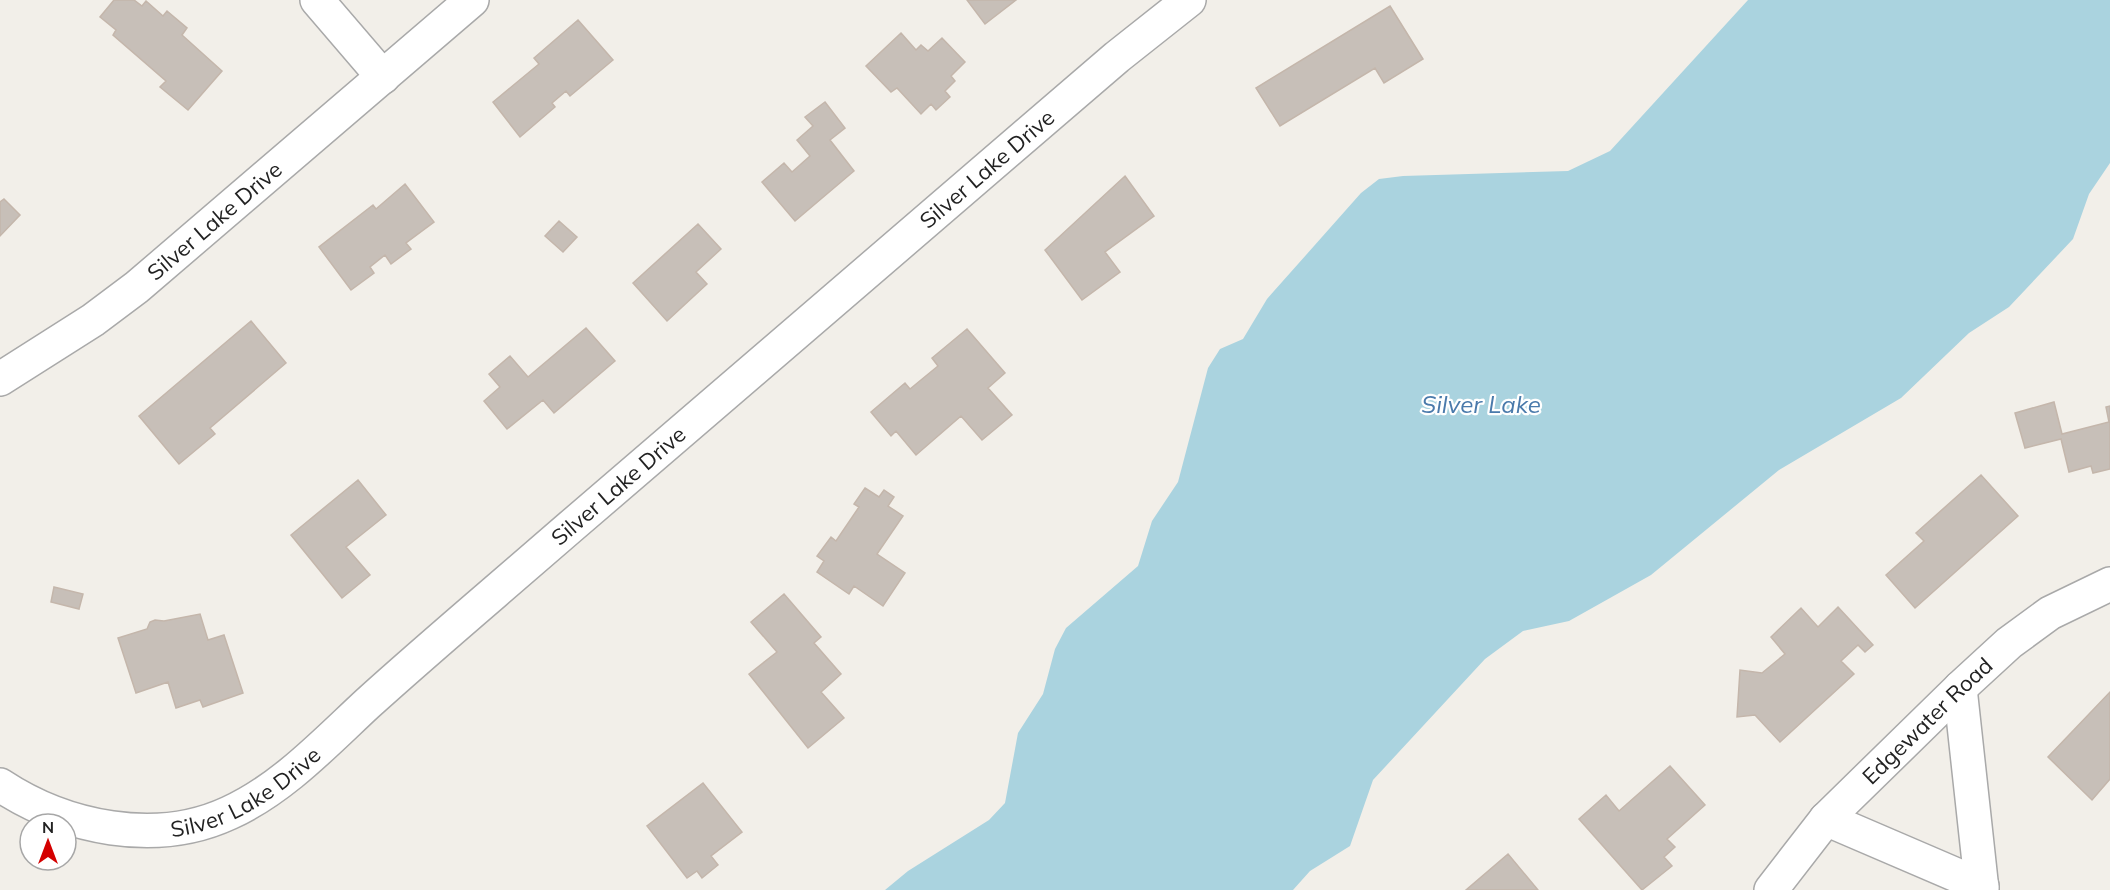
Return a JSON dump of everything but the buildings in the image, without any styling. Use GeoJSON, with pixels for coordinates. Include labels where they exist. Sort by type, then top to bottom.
{"type":"FeatureCollection","features":[{"type":"Feature","properties":{"kind":"street"},"geometry":{"type":"LineString","coordinates":[[317,0],[382,77]]}},
{"type":"Feature","properties":{"kind":"street","name":"Silver Lake Drive"},"geometry":{"type":"LineString","coordinates":[[0,379],[93,320],[137,287],[472,0]]}},
{"type":"Feature","properties":{"kind":"street","name":"Silver Lake Drive"},"geometry":{"type":"LineString","coordinates":[[0,785],[23,800],[62,817],[103,827],[145,830],[187,826],[228,814],[264,793],[298,767],[405,670],[1117,57],[1190,0]]}},
{"type":"Feature","properties":{"kind":"street","name":"Edgewater Road"},"geometry":{"type":"LineString","coordinates":[[1771,890],[1826,819],[1960,687],[2010,643],[2050,613],[2110,584]]}},
{"type":"Feature","properties":{"kind":"street"},"geometry":{"type":"LineString","coordinates":[[1960,687],[1982,888]]}},
{"type":"Feature","properties":{"kind":"street"},"geometry":{"type":"LineString","coordinates":[[1826,819],[1982,888]]}},
{"type":"Feature","properties":{"kind":"water","name":"Silver Lake"},"geometry":{"type":"Polygon","coordinates":[[[1748,0],[2110,0],[2110,163],[2089,194],[2073,239],[2009,307],[1969,333],[1901,398],[1779,470],[1651,575],[1569,621],[1523,631],[1485,659],[1373,780],[1350,846],[1310,871],[1293,890],[885,890],[908,871],[989,820],[1005,803],[1018,733],[1043,694],[1055,649],[1066,628],[1138,566],[1152,521],[1178,482],[1208,368],[1220,349],[1243,339],[1267,299],[1361,193],[1379,179],[1403,176],[1568,171],[1610,151],[1748,0]]]}}]}
